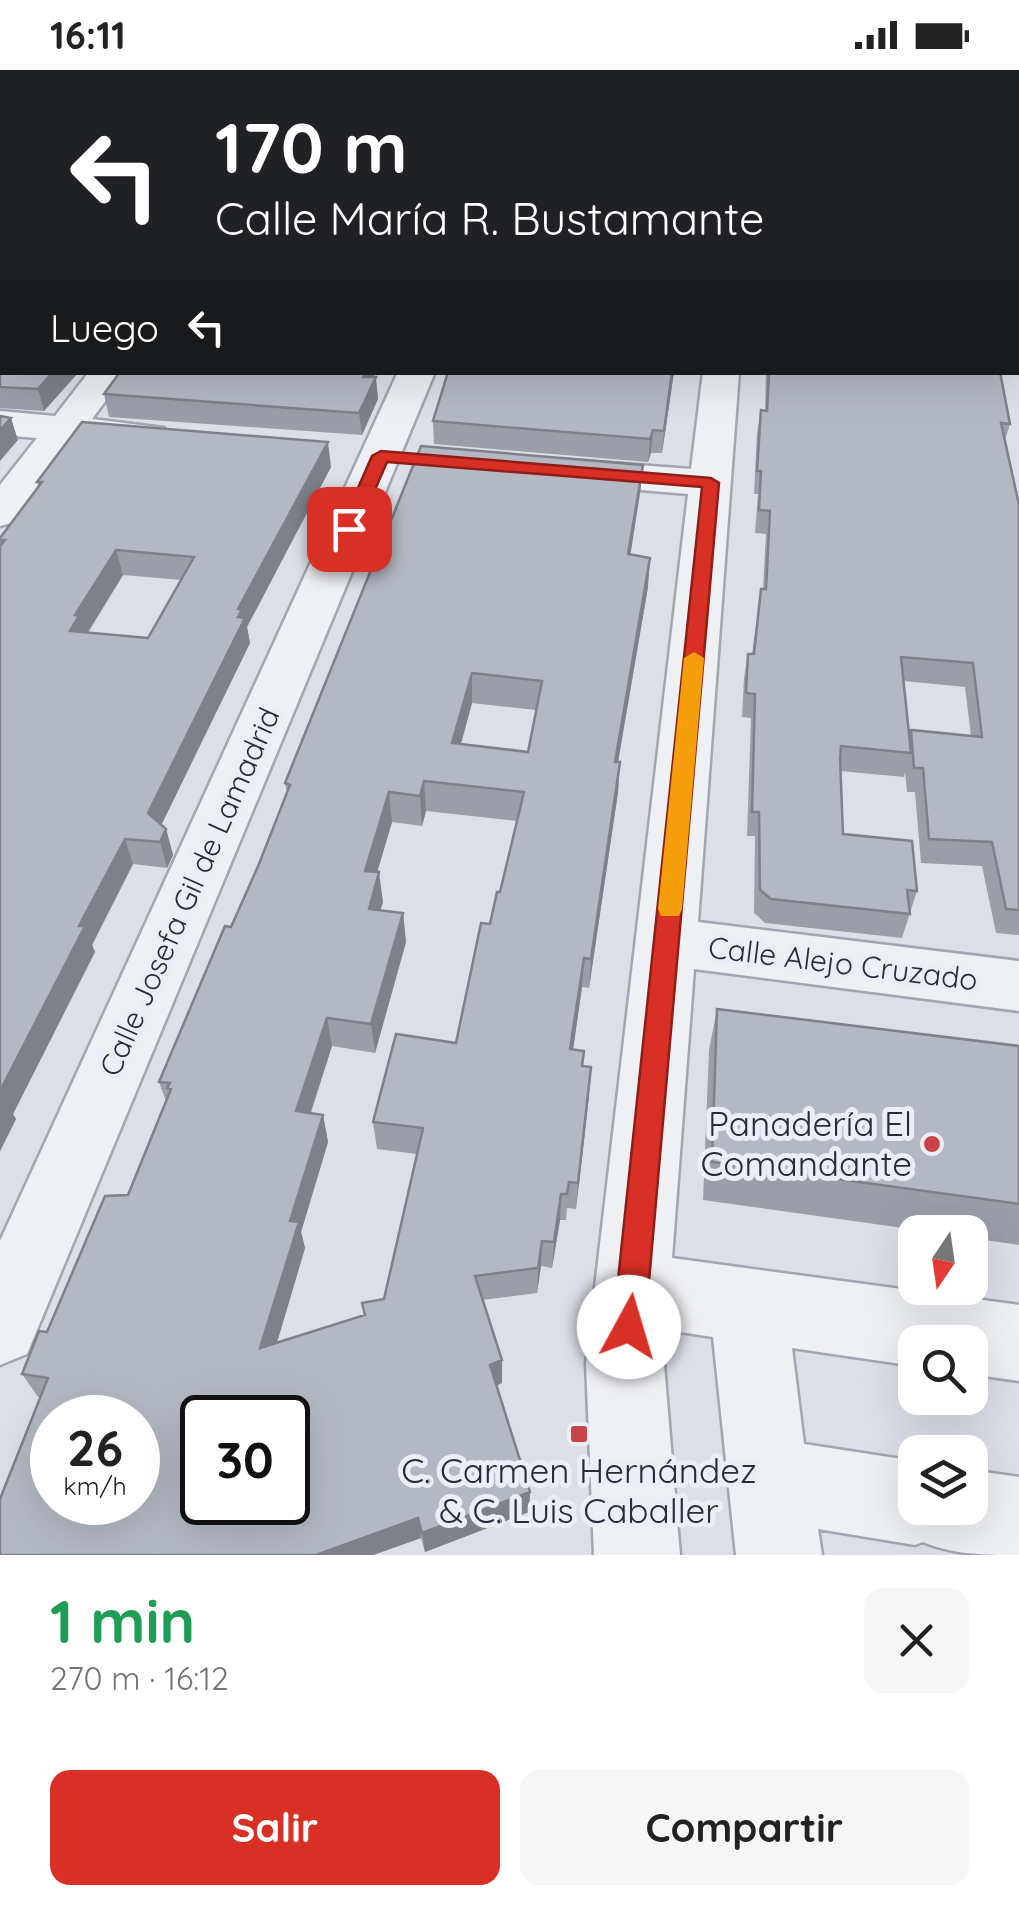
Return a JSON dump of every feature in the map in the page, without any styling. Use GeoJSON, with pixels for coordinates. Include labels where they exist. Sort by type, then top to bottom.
{"type":"FeatureCollection","features":[{"type":"Feature","properties":{"kind":"street"},"geometry":{"type":"LineString","coordinates":[[0,512],[107,375]]}},
{"type":"Feature","properties":{"kind":"street","name":"Calle Josefa Gil de Lamadrid"},"geometry":{"type":"LineString","coordinates":[[0,1327],[416,375]]}},
{"type":"Feature","properties":{"kind":"street"},"geometry":{"type":"LineString","coordinates":[[637,1555],[626,1364],[720,375]]}},
{"type":"Feature","properties":{"kind":"street"},"geometry":{"type":"LineString","coordinates":[[0,423],[183,440]]}},
{"type":"Feature","properties":{"kind":"street"},"geometry":{"type":"LineString","coordinates":[[536,469],[711,483]]}},
{"type":"Feature","properties":{"kind":"street","name":"Calle Alejo Cruzado"},"geometry":{"type":"LineString","coordinates":[[667,942],[1019,986]]}},
{"type":"Feature","properties":{"kind":"street"},"geometry":{"type":"LineString","coordinates":[[633,1290],[1019,1342]]}},
{"type":"Feature","properties":{"kind":"street"},"geometry":{"type":"LineString","coordinates":[[748,1305],[774,1518],[898,1505]]}},
{"type":"Feature","properties":{"kind":"street"},"geometry":{"type":"LineString","coordinates":[[988,1515],[1019,1520]]}},
{"type":"Feature","properties":{"kind":"building"},"geometry":{"type":"Polygon","coordinates":[[[0,375],[50,375],[38,389],[0,387],[0,375]]]}},
{"type":"Feature","properties":{"kind":"building"},"geometry":{"type":"Polygon","coordinates":[[[118,375],[376,377],[359,413],[104,394],[118,375]]]}},
{"type":"Feature","properties":{"kind":"building"},"geometry":{"type":"Polygon","coordinates":[[[447,375],[672,375],[664,431],[653,430],[650,439],[433,421],[447,375]]]}},
{"type":"Feature","properties":{"kind":"building"},"geometry":{"type":"Polygon","coordinates":[[[769,375],[1001,375],[1010,424],[1001,423],[1019,505],[1019,910],[1006,909],[992,842],[929,839],[923,768],[914,768],[911,730],[982,737],[973,663],[901,657],[911,753],[841,746],[840,758],[843,834],[912,841],[917,891],[907,890],[910,914],[771,899],[760,890],[759,812],[752,812],[755,694],[746,693],[748,654],[754,654],[761,589],[766,589],[770,511],[759,510],[761,471],[757,471],[761,410],[767,411],[769,375]]]}},
{"type":"Feature","properties":{"kind":"building"},"geometry":{"type":"Polygon","coordinates":[[[0,416],[11,418],[0,430],[0,416]]]}},
{"type":"Feature","properties":{"kind":"building"},"geometry":{"type":"Polygon","coordinates":[[[82,422],[328,442],[238,609],[242,610],[238,617],[245,618],[148,813],[166,829],[160,842],[125,839],[0,1091],[0,546],[5,540],[0,538],[42,482],[37,482],[82,422]],[[116,550],[75,615],[79,616],[70,631],[148,638],[194,557],[116,550]]]}},
{"type":"Feature","properties":{"kind":"building"},"geometry":{"type":"Polygon","coordinates":[[[421,446],[643,465],[628,554],[650,558],[615,762],[620,762],[591,959],[584,958],[570,1049],[584,1051],[582,1066],[591,1067],[578,1183],[569,1182],[567,1194],[561,1194],[554,1242],[542,1241],[538,1268],[475,1276],[502,1360],[490,1365],[530,1492],[422,1533],[418,1518],[316,1555],[0,1555],[0,1499],[30,1423],[30,1525],[160,1525],[160,1395],[41,1395],[48,1378],[22,1374],[39,1331],[47,1332],[105,1196],[128,1195],[171,1089],[167,1088],[170,1083],[159,1082],[225,926],[231,927],[259,864],[290,785],[285,783],[421,446]],[[472,673],[452,743],[528,752],[542,681],[472,673]],[[424,781],[420,796],[389,792],[365,871],[379,872],[369,909],[403,913],[371,1024],[327,1018],[296,1111],[323,1115],[290,1221],[299,1222],[260,1348],[365,1315],[362,1303],[384,1299],[423,1128],[373,1122],[396,1034],[456,1043],[481,923],[490,924],[524,792],[424,781]]]}},
{"type":"Feature","properties":{"kind":"building"},"geometry":{"type":"Polygon","coordinates":[[[717,1009],[1019,1046],[1019,1204],[712,1162],[717,1009]]]}},
{"type":"Feature","properties":{"kind":"slow traffic"},"geometry":{"type":"LineString","coordinates":[[670,909],[694,658]]}},
{"type":"Feature","properties":{"kind":"place","name":"Panadería El Comandante"},"geometry":{"type":"Point","coordinates":[932,1144]}},
{"type":"Feature","properties":{"kind":"place","name":"C. Carmen Hernández & C. Luis Caballer"},"geometry":{"type":"Point","coordinates":[579,1434]}},
{"type":"Feature","properties":{"kind":"route"},"geometry":{"type":"LineString","coordinates":[[349,529],[381,456],[711,483],[629,1327]]}}]}
